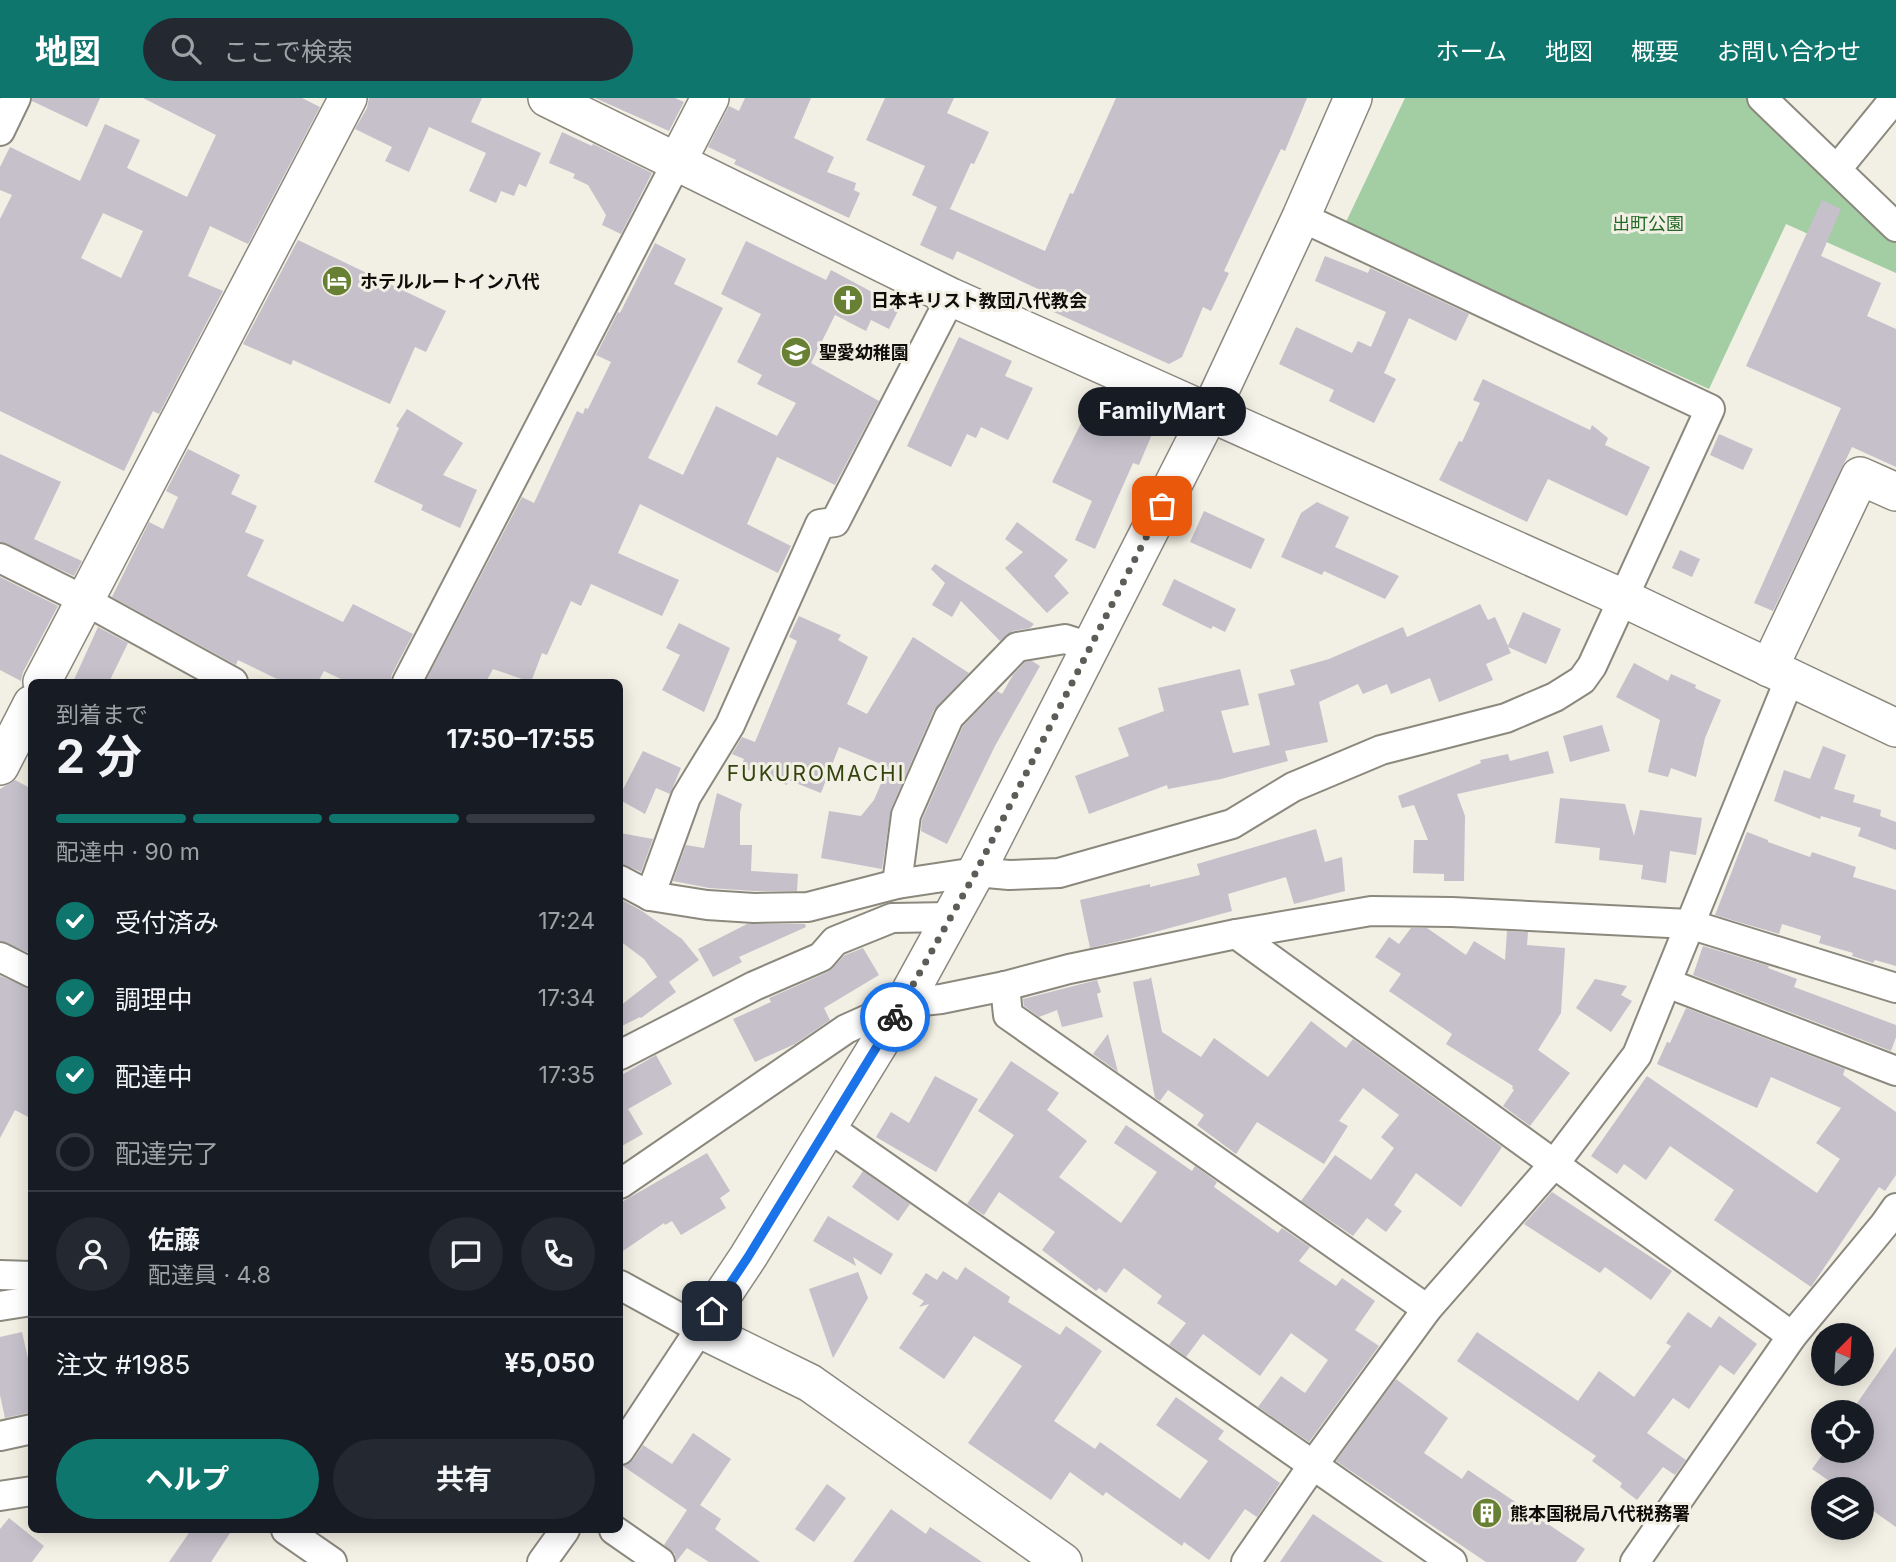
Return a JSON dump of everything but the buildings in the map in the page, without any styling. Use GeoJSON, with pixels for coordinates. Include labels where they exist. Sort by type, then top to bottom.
{"type":"FeatureCollection","features":[{"type":"Feature","properties":{"kind":"street"},"geometry":{"type":"LineString","coordinates":[[0,131],[16,98]]}},
{"type":"Feature","properties":{"kind":"street"},"geometry":{"type":"LineString","coordinates":[[44,679],[348,98]]}},
{"type":"Feature","properties":{"kind":"street"},"geometry":{"type":"LineString","coordinates":[[547,98],[951,298],[1625,599],[1896,728]]}},
{"type":"Feature","properties":{"kind":"street"},"geometry":{"type":"LineString","coordinates":[[409,679],[710,98]]}},
{"type":"Feature","properties":{"kind":"street"},"geometry":{"type":"LineString","coordinates":[[623,1445],[748,1257],[904,1003],[976,872],[1210,412],[1353,98]]}},
{"type":"Feature","properties":{"kind":"street"},"geometry":{"type":"LineString","coordinates":[[1762,98],[1896,227]]}},
{"type":"Feature","properties":{"kind":"street"},"geometry":{"type":"LineString","coordinates":[[1837,169],[1895,98]]}},
{"type":"Feature","properties":{"kind":"street"},"geometry":{"type":"LineString","coordinates":[[623,882],[650,896],[707,905],[808,907],[897,884],[976,872],[1009,875],[1059,873],[1232,824],[1293,787],[1381,750],[1506,718],[1555,696],[1582,680],[1592,666],[1625,599],[1710,409],[1301,217]]}},
{"type":"Feature","properties":{"kind":"street"},"geometry":{"type":"LineString","coordinates":[[650,896],[686,797],[730,725],[820,524],[835,522],[951,298]]}},
{"type":"Feature","properties":{"kind":"street"},"geometry":{"type":"LineString","coordinates":[[1246,1562],[1427,1309],[1555,1163],[1637,1055],[1668,983],[1779,673],[1860,476],[1896,492]]}},
{"type":"Feature","properties":{"kind":"street"},"geometry":{"type":"LineString","coordinates":[[0,558],[84,600],[228,679]]}},
{"type":"Feature","properties":{"kind":"street"},"geometry":{"type":"LineString","coordinates":[[897,884],[906,815],[950,718],[1017,647],[1065,639],[1090,647]]}},
{"type":"Feature","properties":{"kind":"street"},"geometry":{"type":"LineString","coordinates":[[0,765],[28,712]]}},
{"type":"Feature","properties":{"kind":"street"},"geometry":{"type":"LineString","coordinates":[[623,1182],[846,1029],[904,1003],[941,999],[1004,986],[1069,969],[1236,934],[1371,911],[1452,912],[1689,924],[1896,988]]}},
{"type":"Feature","properties":{"kind":"street"},"geometry":{"type":"LineString","coordinates":[[623,1053],[754,986],[821,957],[835,941],[892,918],[950,917]]}},
{"type":"Feature","properties":{"kind":"street"},"geometry":{"type":"LineString","coordinates":[[1236,934],[1792,1336]]}},
{"type":"Feature","properties":{"kind":"street"},"geometry":{"type":"LineString","coordinates":[[0,957],[28,971]]}},
{"type":"Feature","properties":{"kind":"street"},"geometry":{"type":"LineString","coordinates":[[1668,983],[1896,1071]]}},
{"type":"Feature","properties":{"kind":"street"},"geometry":{"type":"LineString","coordinates":[[1004,986],[1008,1015],[1427,1309]]}},
{"type":"Feature","properties":{"kind":"street"},"geometry":{"type":"LineString","coordinates":[[828,1127],[1452,1562]]}},
{"type":"Feature","properties":{"kind":"street"},"geometry":{"type":"LineString","coordinates":[[1635,1562],[1792,1336],[1896,1208]]}},
{"type":"Feature","properties":{"kind":"street"},"geometry":{"type":"LineString","coordinates":[[0,1275],[28,1276]]}},
{"type":"Feature","properties":{"kind":"street"},"geometry":{"type":"LineString","coordinates":[[623,1287],[810,1383],[1063,1562]]}},
{"type":"Feature","properties":{"kind":"street"},"geometry":{"type":"LineString","coordinates":[[0,1306],[28,1302]]}},
{"type":"Feature","properties":{"kind":"street"},"geometry":{"type":"LineString","coordinates":[[700,1328],[799,1404],[1021,1562]]}},
{"type":"Feature","properties":{"kind":"street"},"geometry":{"type":"LineString","coordinates":[[0,1436],[28,1430]]}},
{"type":"Feature","properties":{"kind":"street"},"geometry":{"type":"LineString","coordinates":[[0,1496],[28,1492]]}},
{"type":"Feature","properties":{"kind":"street"},"geometry":{"type":"LineString","coordinates":[[290,1533],[332,1562]]}},
{"type":"Feature","properties":{"kind":"street"},"geometry":{"type":"LineString","coordinates":[[542,1562],[563,1533]]}},
{"type":"Feature","properties":{"kind":"street"},"geometry":{"type":"LineString","coordinates":[[618,1533],[660,1562]]}},
{"type":"Feature","properties":{"kind":"green space","name":"出町公園"},"geometry":{"type":"Polygon","coordinates":[[[1405,98],[1746,98],[1896,238],[1896,273],[1786,224],[1709,389],[1345,224],[1405,98]]]}},
{"type":"Feature","properties":{"kind":"way so far"},"geometry":{"type":"LineString","coordinates":[[895,1017],[976,872],[1162,506]]}},
{"type":"Feature","properties":{"kind":"place","name":"ホテルルートイン八代"},"geometry":{"type":"Point","coordinates":[337,281]}},
{"type":"Feature","properties":{"kind":"place","name":"日本キリスト教団八代教会"},"geometry":{"type":"Point","coordinates":[848,300]}},
{"type":"Feature","properties":{"kind":"place","name":"聖愛幼稚園"},"geometry":{"type":"Point","coordinates":[796,352]}},
{"type":"Feature","properties":{"kind":"place","name":"FamilyMart"},"geometry":{"type":"Point","coordinates":[1162,506]}},
{"type":"Feature","properties":{"kind":"place","name":"熊本国税局八代税務署"},"geometry":{"type":"Point","coordinates":[1487,1513]}},
{"type":"Feature","properties":{"kind":"district","name":"FUKUROMACHI"},"geometry":{"type":"Point","coordinates":[816,773]}},
{"type":"Feature","properties":{"kind":"route"},"geometry":{"type":"LineString","coordinates":[[712,1311],[895,1017]]}}]}
